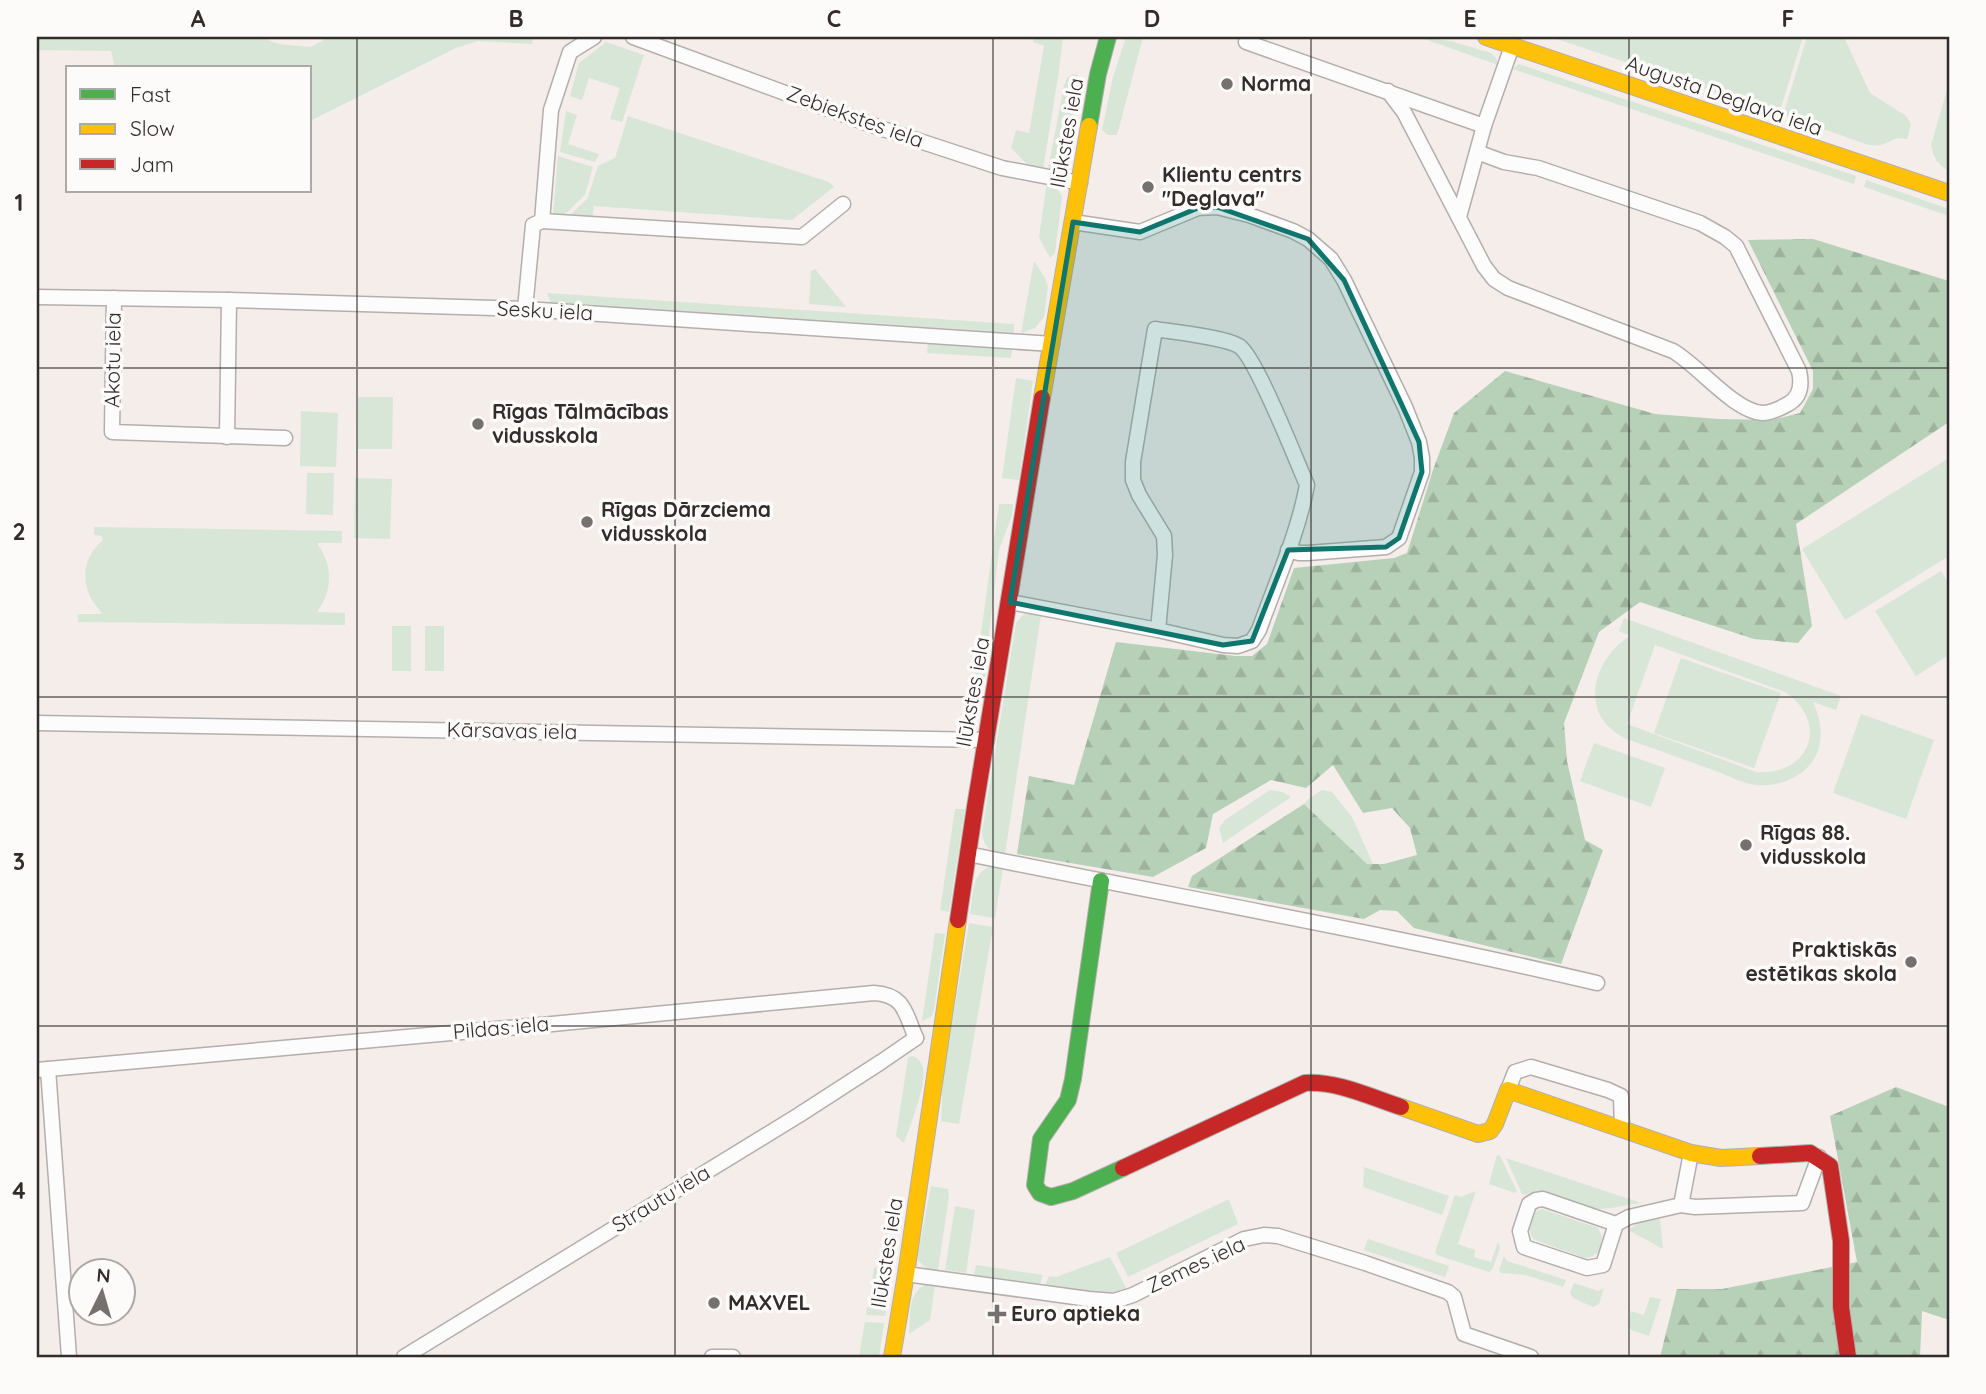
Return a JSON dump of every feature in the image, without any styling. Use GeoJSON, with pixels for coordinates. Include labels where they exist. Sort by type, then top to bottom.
{"type":"FeatureCollection","features":[{"type":"Feature","properties":{"kind":"street"},"geometry":{"type":"LineString","coordinates":[[542,221],[551,110],[570,52],[594,37]]}},
{"type":"Feature","properties":{"kind":"street","name":"Zebiekstes iela"},"geometry":{"type":"LineString","coordinates":[[633,37],[880,128],[989,164],[1080,183]]}},
{"type":"Feature","properties":{"kind":"street","name":"Ilūkstes iela"},"geometry":{"type":"LineString","coordinates":[[892,1357],[968,854],[1098,74],[1108,37]]}},
{"type":"Feature","properties":{"kind":"street","name":"Augusta Deglava iela"},"geometry":{"type":"LineString","coordinates":[[1486,37],[1949,193]]}},
{"type":"Feature","properties":{"kind":"street"},"geometry":{"type":"LineString","coordinates":[[1246,42],[1484,126]]}},
{"type":"Feature","properties":{"kind":"street"},"geometry":{"type":"LineString","coordinates":[[1459,217],[1484,126],[1511,46]]}},
{"type":"Feature","properties":{"kind":"street"},"geometry":{"type":"LineString","coordinates":[[1388,91],[1404,113],[1483,266],[1494,279],[1508,288],[1672,351],[1695,366],[1732,400],[1759,413],[1790,404],[1797,397],[1802,384],[1799,372],[1736,246],[1725,237],[1700,223],[1538,168],[1504,162],[1477,152]]}},
{"type":"Feature","properties":{"kind":"street"},"geometry":{"type":"LineString","coordinates":[[525,309],[533,225],[542,221],[802,237],[843,204]]}},
{"type":"Feature","properties":{"kind":"street"},"geometry":{"type":"LineString","coordinates":[[1073,222],[1140,232],[1198,208],[1217,207],[1293,231],[1308,239],[1331,259],[1344,280],[1405,407],[1419,442],[1423,458],[1422,472],[1399,538],[1386,547],[1308,553],[1288,550]]}},
{"type":"Feature","properties":{"kind":"street","name":"Sesku iela"},"geometry":{"type":"LineString","coordinates":[[37,297],[525,309],[1052,344]]}},
{"type":"Feature","properties":{"kind":"street","name":"Akotu iela"},"geometry":{"type":"LineString","coordinates":[[114,298],[112,432],[285,439]]}},
{"type":"Feature","properties":{"kind":"street"},"geometry":{"type":"LineString","coordinates":[[227,437],[229,300]]}},
{"type":"Feature","properties":{"kind":"street"},"geometry":{"type":"LineString","coordinates":[[1010,602],[1223,645],[1238,646],[1252,641],[1259,630],[1288,550],[1307,485],[1254,366],[1240,346],[1216,339],[1155,329],[1133,462],[1133,480],[1164,536],[1165,555],[1158,630]]}},
{"type":"Feature","properties":{"kind":"street","name":"Kārsavas iela"},"geometry":{"type":"LineString","coordinates":[[37,723],[987,740]]}},
{"type":"Feature","properties":{"kind":"street"},"geometry":{"type":"LineString","coordinates":[[968,854],[1399,939],[1597,983]]}},
{"type":"Feature","properties":{"kind":"street"},"geometry":{"type":"LineString","coordinates":[[1101,881],[1073,1079],[1068,1100],[1041,1139],[1035,1175],[1035,1185],[1040,1193],[1051,1197],[1073,1191],[1305,1083],[1337,1085],[1478,1134],[1490,1131],[1495,1124],[1515,1072],[1531,1067],[1621,1096],[1622,1128]]}},
{"type":"Feature","properties":{"kind":"street","name":"Pildas iela"},"geometry":{"type":"LineString","coordinates":[[42,1069],[874,993],[890,994],[899,1001],[916,1038]]}},
{"type":"Feature","properties":{"kind":"street"},"geometry":{"type":"LineString","coordinates":[[916,1038],[940,1041]]}},
{"type":"Feature","properties":{"kind":"street","name":"Strautu iela"},"geometry":{"type":"LineString","coordinates":[[404,1357],[799,1115],[916,1038]]}},
{"type":"Feature","properties":{"kind":"street"},"geometry":{"type":"LineString","coordinates":[[42,1069],[69,1357]]}},
{"type":"Feature","properties":{"kind":"street"},"geometry":{"type":"LineString","coordinates":[[1508,1090],[1691,1153],[1721,1158],[1810,1153],[1819,1157],[1830,1166],[1833,1184],[1841,1241],[1841,1307],[1848,1357]]}},
{"type":"Feature","properties":{"kind":"street"},"geometry":{"type":"LineString","coordinates":[[1681,1205],[1691,1153]]}},
{"type":"Feature","properties":{"kind":"street"},"geometry":{"type":"LineString","coordinates":[[1616,1224],[1543,1199],[1529,1204],[1520,1231],[1524,1247],[1587,1268],[1604,1265],[1616,1224],[1629,1217],[1681,1205],[1695,1207],[1802,1203],[1819,1157]]}},
{"type":"Feature","properties":{"kind":"street","name":"Zemes iela"},"geometry":{"type":"LineString","coordinates":[[906,1274],[1114,1301],[1133,1295],[1244,1239],[1265,1235],[1278,1236],[1448,1292],[1454,1297],[1464,1334],[1531,1357]]}},
{"type":"Feature","properties":{"kind":"street"},"geometry":{"type":"LineString","coordinates":[[712,1357],[733,1357]]}},
{"type":"Feature","properties":{"kind":"highlighted area"},"geometry":{"type":"Polygon","coordinates":[[[1217,207],[1308,239],[1344,280],[1419,442],[1422,472],[1399,538],[1386,547],[1288,550],[1252,641],[1223,645],[1010,602],[1073,222],[1140,232],[1198,208],[1217,207]]]}},
{"type":"Feature","properties":{"kind":"green space"},"geometry":{"type":"Polygon","coordinates":[[[37,37],[259,37],[279,44],[311,47],[329,37],[533,37],[532,44],[478,41],[456,48],[312,120],[312,66],[115,66],[111,51],[37,50],[37,37]]]}},
{"type":"Feature","properties":{"kind":"green space"},"geometry":{"type":"Polygon","coordinates":[[[1034,37],[1063,37],[1043,169],[1028,165],[1011,148],[1016,130],[1029,133],[1044,46],[1033,42],[1034,37]]]}},
{"type":"Feature","properties":{"kind":"green space"},"geometry":{"type":"Polygon","coordinates":[[[1126,37],[1143,37],[1117,135],[1108,135],[1102,130],[1113,77],[1126,37]]]}},
{"type":"Feature","properties":{"kind":"green space"},"geometry":{"type":"Polygon","coordinates":[[[1419,37],[1451,41],[1491,53],[1498,65],[1419,37]]]}},
{"type":"Feature","properties":{"kind":"green space"},"geometry":{"type":"Polygon","coordinates":[[[1551,37],[1803,37],[1779,114],[1551,37]]]}},
{"type":"Feature","properties":{"kind":"green space"},"geometry":{"type":"Polygon","coordinates":[[[1807,37],[1844,37],[1870,93],[1906,116],[1911,124],[1907,139],[1898,138],[1881,145],[1869,145],[1783,115],[1807,37]]]}},
{"type":"Feature","properties":{"kind":"green space"},"geometry":{"type":"Polygon","coordinates":[[[606,42],[644,55],[622,122],[610,119],[620,88],[589,78],[582,100],[570,96],[579,63],[606,42]]]}},
{"type":"Feature","properties":{"kind":"green space"},"geometry":{"type":"Polygon","coordinates":[[[1519,64],[1856,176],[1854,184],[1513,69],[1519,64]]]}},
{"type":"Feature","properties":{"kind":"green space"},"geometry":{"type":"Polygon","coordinates":[[[1073,74],[1078,75],[1068,156],[1062,169],[1048,170],[1064,85],[1067,78],[1073,74]]]}},
{"type":"Feature","properties":{"kind":"green space"},"geometry":{"type":"Polygon","coordinates":[[[1949,83],[1949,171],[1937,161],[1931,145],[1949,83]]]}},
{"type":"Feature","properties":{"kind":"green space"},"geometry":{"type":"Polygon","coordinates":[[[566,111],[577,115],[568,144],[599,154],[595,162],[560,152],[566,111]]]}},
{"type":"Feature","properties":{"kind":"green space"},"geometry":{"type":"Polygon","coordinates":[[[628,116],[829,182],[834,187],[792,220],[594,206],[592,219],[568,217],[587,199],[598,166],[615,158],[628,116]]]}},
{"type":"Feature","properties":{"kind":"green space"},"geometry":{"type":"Polygon","coordinates":[[[558,156],[593,167],[585,195],[563,216],[553,215],[558,156]]]}},
{"type":"Feature","properties":{"kind":"green space"},"geometry":{"type":"Polygon","coordinates":[[[1866,180],[1949,209],[1949,216],[1864,187],[1866,180]]]}},
{"type":"Feature","properties":{"kind":"green space"},"geometry":{"type":"Polygon","coordinates":[[[1047,182],[1056,185],[1062,197],[1055,253],[1050,258],[1039,237],[1047,182]]]}},
{"type":"Feature","properties":{"kind":"green space"},"geometry":{"type":"Polygon","coordinates":[[[1813,239],[1949,281],[1949,422],[1796,524],[1812,626],[1798,643],[1754,639],[1640,602],[1599,632],[1564,723],[1567,761],[1585,840],[1603,850],[1561,964],[1414,928],[1397,911],[1380,910],[1364,919],[1188,887],[1192,876],[1304,804],[1367,864],[1384,864],[1417,855],[1410,828],[1392,808],[1363,813],[1333,765],[1306,788],[1271,780],[1213,814],[1206,848],[1153,877],[1017,854],[1029,776],[1074,785],[1116,642],[1252,656],[1267,644],[1294,568],[1394,558],[1407,553],[1454,413],[1505,371],[1655,414],[1772,420],[1800,413],[1813,389],[1813,371],[1748,240],[1813,239]]]}},
{"type":"Feature","properties":{"kind":"green space"},"geometry":{"type":"Polygon","coordinates":[[[1034,261],[1048,287],[1044,317],[1035,328],[1021,333],[1034,261]]]}},
{"type":"Feature","properties":{"kind":"green space"},"geometry":{"type":"Polygon","coordinates":[[[815,269],[846,307],[809,304],[811,271],[815,269]]]}},
{"type":"Feature","properties":{"kind":"green space"},"geometry":{"type":"Polygon","coordinates":[[[547,293],[1014,324],[1014,333],[551,303],[547,293]]]}},
{"type":"Feature","properties":{"kind":"green space"},"geometry":{"type":"Polygon","coordinates":[[[928,344],[1012,348],[1011,358],[927,353],[928,344]]]}},
{"type":"Feature","properties":{"kind":"green space"},"geometry":{"type":"Polygon","coordinates":[[[1016,378],[1033,381],[1019,480],[1002,478],[1016,378]]]}},
{"type":"Feature","properties":{"kind":"green space"},"geometry":{"type":"Polygon","coordinates":[[[358,397],[393,397],[392,449],[357,449],[358,397]]]}},
{"type":"Feature","properties":{"kind":"green space"},"geometry":{"type":"Polygon","coordinates":[[[301,411],[338,413],[336,467],[300,466],[301,411]]]}},
{"type":"Feature","properties":{"kind":"green space"},"geometry":{"type":"Polygon","coordinates":[[[1949,458],[1949,556],[1845,620],[1802,549],[1949,458]]]}},
{"type":"Feature","properties":{"kind":"green space"},"geometry":{"type":"Polygon","coordinates":[[[307,473],[334,473],[333,515],[306,514],[307,473]]]}},
{"type":"Feature","properties":{"kind":"green space"},"geometry":{"type":"Polygon","coordinates":[[[355,478],[392,479],[390,539],[354,538],[355,478]]]}},
{"type":"Feature","properties":{"kind":"green space"},"geometry":{"type":"Polygon","coordinates":[[[999,504],[1013,504],[1012,515],[999,550],[988,642],[988,665],[985,677],[975,676],[999,504]]]}},
{"type":"Feature","properties":{"kind":"green space"},"geometry":{"type":"Polygon","coordinates":[[[94,527],[342,531],[342,543],[317,543],[326,560],[329,578],[326,595],[317,612],[345,613],[345,625],[78,622],[78,614],[102,614],[88,592],[85,576],[88,560],[103,540],[102,536],[94,535],[94,527]]]}},
{"type":"Feature","properties":{"kind":"green space"},"geometry":{"type":"Polygon","coordinates":[[[1941,571],[1949,584],[1949,655],[1916,676],[1875,611],[1941,571]]]}},
{"type":"Feature","properties":{"kind":"green space"},"geometry":{"type":"Polygon","coordinates":[[[1023,615],[1041,615],[1005,854],[989,848],[982,832],[1016,623],[1023,615]]]}},
{"type":"Feature","properties":{"kind":"green space"},"geometry":{"type":"Polygon","coordinates":[[[1624,618],[1841,696],[1836,710],[1813,702],[1821,730],[1820,745],[1814,759],[1809,766],[1789,780],[1757,785],[1618,735],[1601,717],[1595,692],[1603,665],[1619,644],[1630,636],[1619,631],[1624,618]],[[1655,645],[1627,724],[1756,772],[1775,771],[1790,765],[1801,756],[1808,745],[1810,732],[1807,718],[1799,704],[1785,692],[1655,645]]]}},
{"type":"Feature","properties":{"kind":"green space"},"geometry":{"type":"Polygon","coordinates":[[[392,626],[411,626],[411,671],[392,671],[392,626]]]}},
{"type":"Feature","properties":{"kind":"green space"},"geometry":{"type":"Polygon","coordinates":[[[425,626],[444,626],[444,671],[425,671],[425,626]]]}},
{"type":"Feature","properties":{"kind":"green space"},"geometry":{"type":"Polygon","coordinates":[[[1681,658],[1781,693],[1754,768],[1654,733],[1681,658]]]}},
{"type":"Feature","properties":{"kind":"green space"},"geometry":{"type":"Polygon","coordinates":[[[1861,714],[1934,740],[1906,819],[1833,793],[1861,714]]]}},
{"type":"Feature","properties":{"kind":"green space"},"geometry":{"type":"Polygon","coordinates":[[[1594,743],[1665,768],[1651,807],[1580,781],[1594,743]]]}},
{"type":"Feature","properties":{"kind":"green space"},"geometry":{"type":"Polygon","coordinates":[[[1270,790],[1283,792],[1291,797],[1223,843],[1219,828],[1225,820],[1270,790]]]}},
{"type":"Feature","properties":{"kind":"green space"},"geometry":{"type":"Polygon","coordinates":[[[1322,790],[1332,792],[1352,817],[1373,864],[1367,864],[1304,804],[1322,790]]]}},
{"type":"Feature","properties":{"kind":"green space"},"geometry":{"type":"Polygon","coordinates":[[[955,809],[965,809],[949,912],[940,910],[955,809]]]}},
{"type":"Feature","properties":{"kind":"green space"},"geometry":{"type":"Polygon","coordinates":[[[992,866],[1003,868],[995,918],[970,914],[976,879],[992,866]]]}},
{"type":"Feature","properties":{"kind":"green space"},"geometry":{"type":"Polygon","coordinates":[[[969,923],[993,927],[959,1124],[941,1121],[943,1078],[969,923]]]}},
{"type":"Feature","properties":{"kind":"green space"},"geometry":{"type":"Polygon","coordinates":[[[935,933],[945,934],[934,1009],[932,1016],[922,1021],[935,933]]]}},
{"type":"Feature","properties":{"kind":"green space"},"geometry":{"type":"Polygon","coordinates":[[[912,1056],[920,1062],[924,1075],[904,1143],[896,1136],[908,1058],[912,1056]]]}},
{"type":"Feature","properties":{"kind":"green space"},"geometry":{"type":"Polygon","coordinates":[[[1896,1087],[1949,1107],[1949,1320],[1922,1311],[1920,1357],[1660,1357],[1677,1289],[1722,1289],[1857,1262],[1830,1116],[1896,1087]]]}},
{"type":"Feature","properties":{"kind":"green space"},"geometry":{"type":"Polygon","coordinates":[[[1497,1155],[1500,1156],[1517,1191],[1515,1193],[1489,1184],[1497,1155]]]}},
{"type":"Feature","properties":{"kind":"green space"},"geometry":{"type":"Polygon","coordinates":[[[1506,1158],[1641,1203],[1596,1209],[1541,1192],[1522,1194],[1506,1158]]]}},
{"type":"Feature","properties":{"kind":"green space"},"geometry":{"type":"Polygon","coordinates":[[[1364,1167],[1449,1196],[1442,1215],[1363,1187],[1364,1167]]]}},
{"type":"Feature","properties":{"kind":"green space"},"geometry":{"type":"Polygon","coordinates":[[[931,1186],[948,1189],[949,1196],[938,1270],[927,1269],[917,1259],[931,1186]]]}},
{"type":"Feature","properties":{"kind":"green space"},"geometry":{"type":"Polygon","coordinates":[[[1476,1191],[1458,1244],[1475,1250],[1474,1257],[1491,1262],[1498,1242],[1500,1248],[1489,1272],[1437,1255],[1435,1252],[1455,1195],[1461,1197],[1476,1191]]]}},
{"type":"Feature","properties":{"kind":"green space"},"geometry":{"type":"Polygon","coordinates":[[[1227,1200],[1238,1224],[1128,1277],[1116,1253],[1227,1200]]]}},
{"type":"Feature","properties":{"kind":"green space"},"geometry":{"type":"Polygon","coordinates":[[[955,1206],[975,1210],[966,1273],[945,1270],[955,1206]]]}},
{"type":"Feature","properties":{"kind":"green space"},"geometry":{"type":"Polygon","coordinates":[[[1542,1209],[1598,1228],[1602,1237],[1600,1251],[1585,1258],[1535,1240],[1528,1225],[1533,1212],[1542,1209]]]}},
{"type":"Feature","properties":{"kind":"green space"},"geometry":{"type":"Polygon","coordinates":[[[1660,1219],[1663,1249],[1630,1231],[1641,1221],[1660,1219]]]}},
{"type":"Feature","properties":{"kind":"green space"},"geometry":{"type":"Polygon","coordinates":[[[1368,1239],[1449,1266],[1445,1277],[1364,1250],[1368,1239]]]}},
{"type":"Feature","properties":{"kind":"green space"},"geometry":{"type":"Polygon","coordinates":[[[1504,1256],[1507,1261],[1566,1280],[1563,1287],[1526,1275],[1501,1273],[1499,1270],[1504,1256]]]}},
{"type":"Feature","properties":{"kind":"green space"},"geometry":{"type":"Polygon","coordinates":[[[1110,1257],[1126,1288],[1111,1294],[1045,1286],[1049,1276],[1056,1277],[1110,1257]]]}},
{"type":"Feature","properties":{"kind":"green space"},"geometry":{"type":"Polygon","coordinates":[[[976,1265],[1043,1275],[1040,1284],[974,1275],[976,1265]]]}},
{"type":"Feature","properties":{"kind":"green space"},"geometry":{"type":"Polygon","coordinates":[[[874,1268],[893,1269],[885,1316],[866,1315],[874,1268]]]}},
{"type":"Feature","properties":{"kind":"green space"},"geometry":{"type":"Polygon","coordinates":[[[1574,1283],[1598,1291],[1604,1288],[1599,1304],[1593,1307],[1573,1298],[1570,1293],[1574,1283]]]}},
{"type":"Feature","properties":{"kind":"green space"},"geometry":{"type":"Polygon","coordinates":[[[926,1284],[935,1284],[930,1320],[909,1334],[913,1299],[926,1284]]]}},
{"type":"Feature","properties":{"kind":"green space"},"geometry":{"type":"Polygon","coordinates":[[[1650,1297],[1661,1299],[1649,1336],[1631,1330],[1628,1326],[1631,1311],[1644,1315],[1650,1297]]]}},
{"type":"Feature","properties":{"kind":"green space"},"geometry":{"type":"Polygon","coordinates":[[[865,1322],[884,1323],[879,1357],[859,1357],[865,1322]]]}},
{"type":"Feature","properties":{"kind":"traffic: fast"},"geometry":{"type":"LineString","coordinates":[[1089,126],[1108,37]]}},
{"type":"Feature","properties":{"kind":"traffic: fast"},"geometry":{"type":"LineString","coordinates":[[1101,881],[1073,1079],[1068,1100],[1041,1139],[1035,1185],[1040,1193],[1051,1197],[1073,1191],[1123,1168]]}},
{"type":"Feature","properties":{"kind":"traffic: slow"},"geometry":{"type":"LineString","coordinates":[[1486,37],[1949,193]]}},
{"type":"Feature","properties":{"kind":"traffic: slow"},"geometry":{"type":"LineString","coordinates":[[1042,398],[1089,126]]}},
{"type":"Feature","properties":{"kind":"traffic: slow"},"geometry":{"type":"LineString","coordinates":[[892,1357],[958,920]]}},
{"type":"Feature","properties":{"kind":"traffic: slow"},"geometry":{"type":"LineString","coordinates":[[1401,1107],[1478,1134],[1490,1131],[1495,1124],[1508,1090],[1691,1153],[1721,1158],[1760,1156]]}},
{"type":"Feature","properties":{"kind":"traffic: jam"},"geometry":{"type":"LineString","coordinates":[[958,920],[1042,398]]}},
{"type":"Feature","properties":{"kind":"traffic: jam"},"geometry":{"type":"LineString","coordinates":[[1123,1168],[1305,1083],[1330,1084],[1401,1107]]}},
{"type":"Feature","properties":{"kind":"traffic: jam"},"geometry":{"type":"LineString","coordinates":[[1760,1156],[1810,1153],[1830,1166],[1841,1241],[1841,1307],[1848,1357]]}},
{"type":"Feature","properties":{"kind":"place","name":"Norma"},"geometry":{"type":"Point","coordinates":[1227,84]}},
{"type":"Feature","properties":{"kind":"place","name":"Klientu centrs \"Deglava\""},"geometry":{"type":"Point","coordinates":[1148,187]}},
{"type":"Feature","properties":{"kind":"place","name":"Rīgas Tālmācības vidusskola"},"geometry":{"type":"Point","coordinates":[478,424]}},
{"type":"Feature","properties":{"kind":"place","name":"Rīgas Dārzciema vidusskola"},"geometry":{"type":"Point","coordinates":[587,522]}},
{"type":"Feature","properties":{"kind":"place","name":"Rīgas 88. vidusskola"},"geometry":{"type":"Point","coordinates":[1746,845]}},
{"type":"Feature","properties":{"kind":"place","name":"Praktiskās estētikas skola"},"geometry":{"type":"Point","coordinates":[1911,962]}},
{"type":"Feature","properties":{"kind":"place","name":"MAXVEL"},"geometry":{"type":"Point","coordinates":[714,1303]}},
{"type":"Feature","properties":{"kind":"place","name":"Euro aptieka"},"geometry":{"type":"Point","coordinates":[997,1314]}}]}
